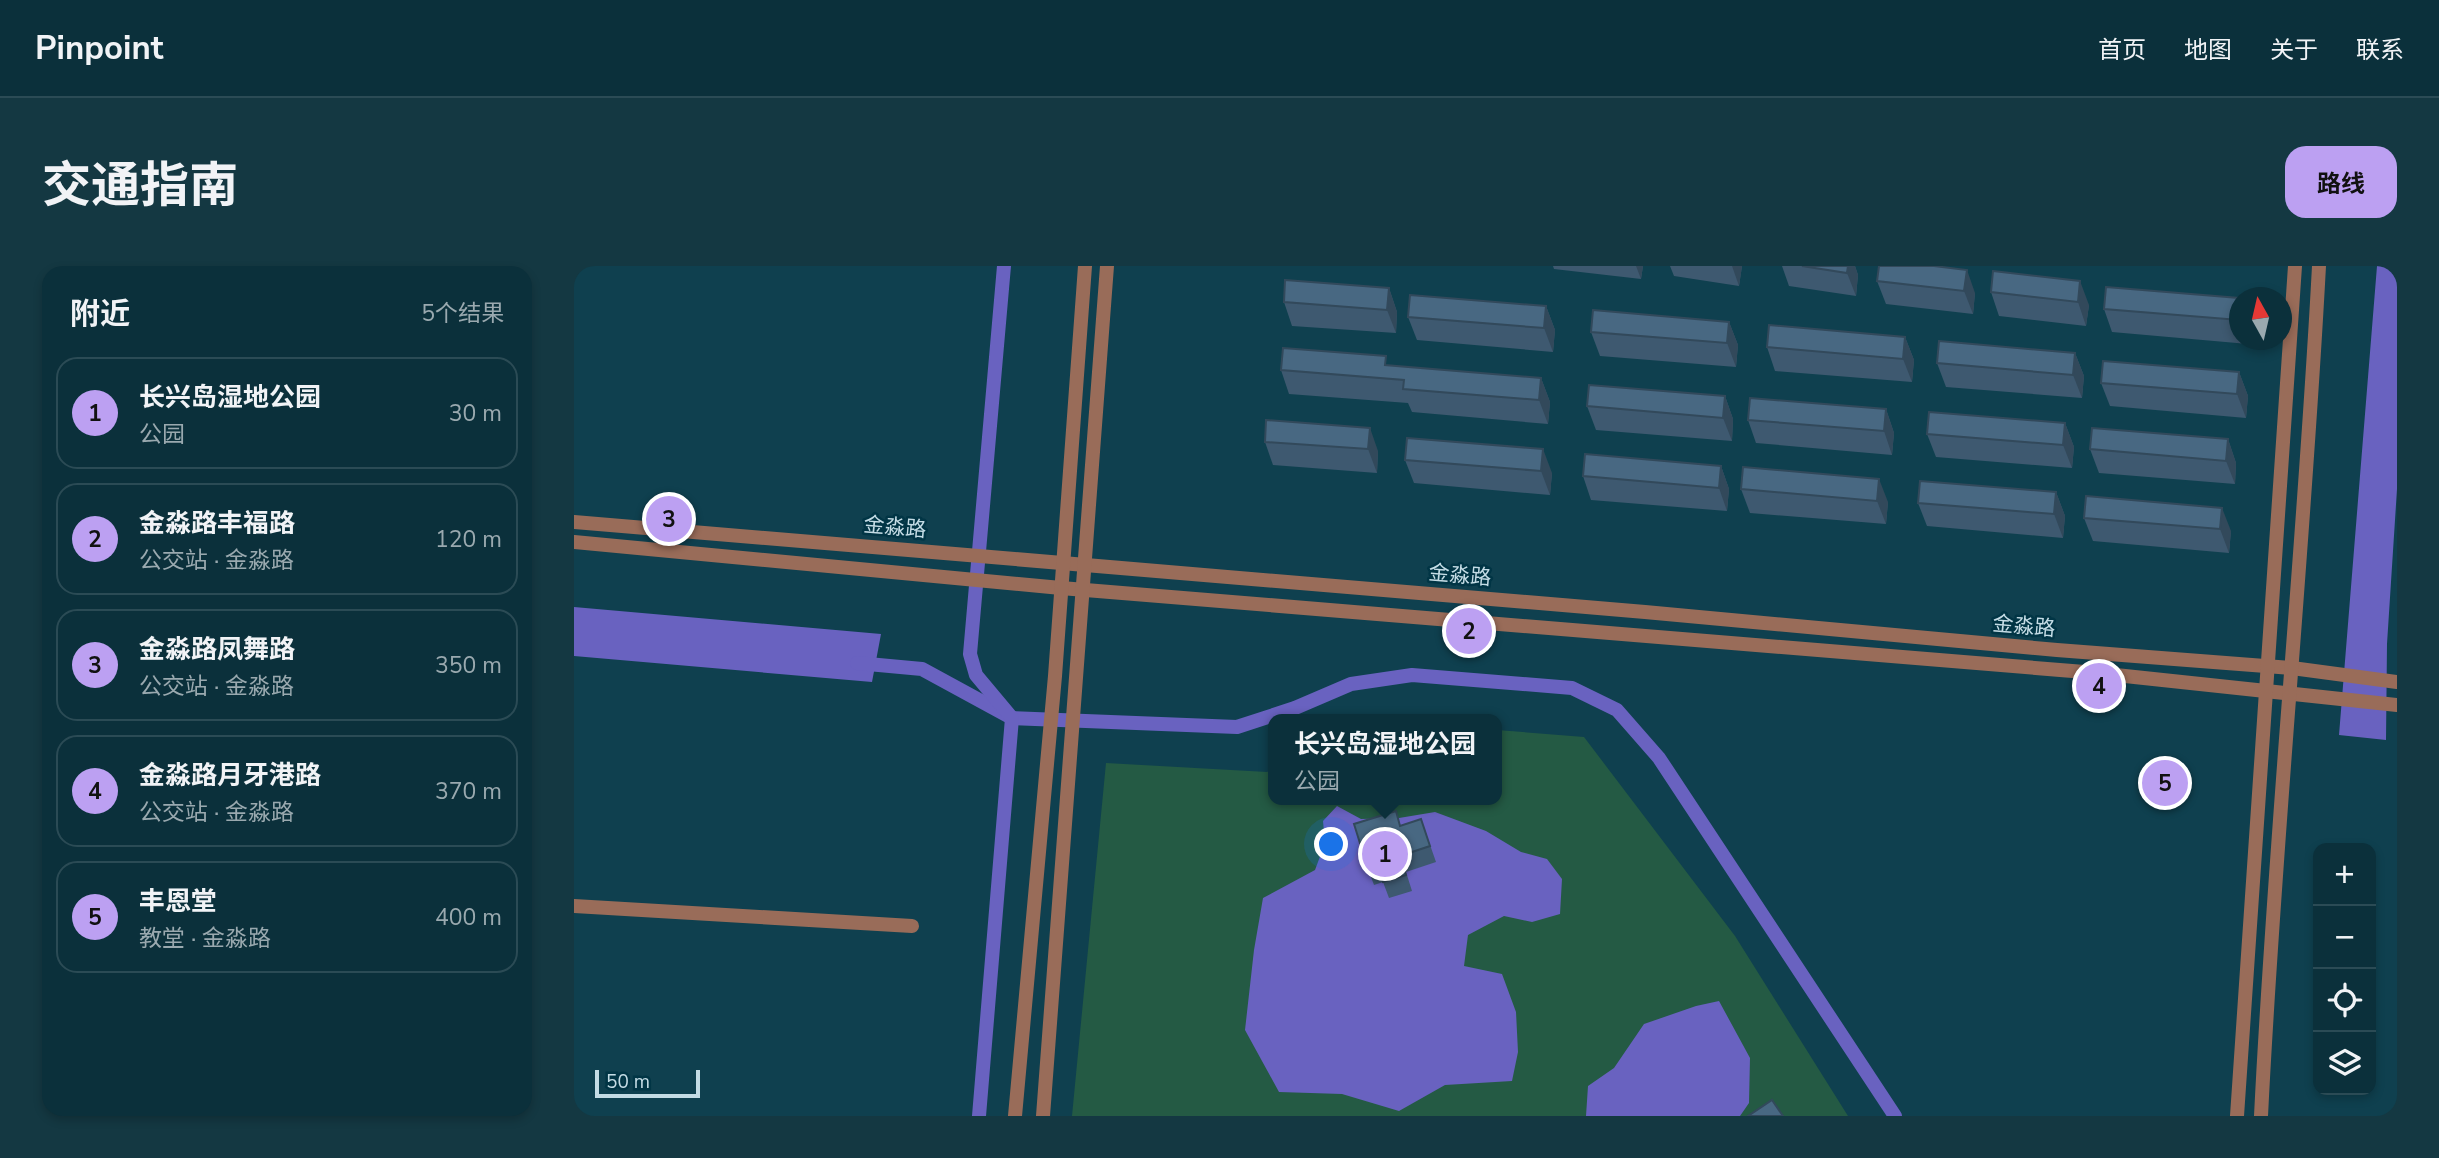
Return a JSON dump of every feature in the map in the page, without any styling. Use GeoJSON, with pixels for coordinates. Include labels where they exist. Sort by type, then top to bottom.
{"type":"FeatureCollection","features":[{"type":"Feature","properties":{"kind":"street"},"geometry":{"type":"LineString","coordinates":[[1015,1116],[1055,676],[1085,266]]}},
{"type":"Feature","properties":{"kind":"street"},"geometry":{"type":"LineString","coordinates":[[1042,1116],[1107,266]]}},
{"type":"Feature","properties":{"kind":"street"},"geometry":{"type":"LineString","coordinates":[[2237,1116],[2295,266]]}},
{"type":"Feature","properties":{"kind":"street"},"geometry":{"type":"LineString","coordinates":[[2261,1116],[2269,944],[2291,693],[2319,266]]}},
{"type":"Feature","properties":{"kind":"street","name":"金淼路"},"geometry":{"type":"LineString","coordinates":[[574,522],[2292,668],[2396,682]]}},
{"type":"Feature","properties":{"kind":"street","name":"金淼路"},"geometry":{"type":"LineString","coordinates":[[574,542],[1061,588],[2097,673],[2395,705]]}},
{"type":"Feature","properties":{"kind":"street"},"geometry":{"type":"LineString","coordinates":[[574,906],[912,926]]}},
{"type":"Feature","properties":{"kind":"green space"},"geometry":{"type":"Polygon","coordinates":[[[1502,730],[1584,737],[1735,936],[1848,1116],[1072,1116],[1106,763],[1267,772],[1268,805],[1502,805],[1502,730]]]}},
{"type":"Feature","properties":{"kind":"shaded area"},"geometry":{"type":"Polygon","coordinates":[[[2377,266],[2397,266],[2397,489],[2387,644],[2386,740],[2339,735],[2377,266]]]}},
{"type":"Feature","properties":{"kind":"shaded area"},"geometry":{"type":"Polygon","coordinates":[[[574,607],[881,634],[872,682],[574,656],[574,607]]]}},
{"type":"Feature","properties":{"kind":"shaded area"},"geometry":{"type":"Polygon","coordinates":[[[1337,806],[1361,819],[1399,818],[1435,812],[1486,831],[1521,852],[1547,859],[1562,879],[1560,914],[1532,922],[1504,916],[1468,935],[1464,966],[1502,974],[1516,1012],[1518,1052],[1512,1081],[1445,1085],[1399,1111],[1342,1094],[1279,1092],[1245,1030],[1263,898],[1315,870],[1325,843],[1323,821],[1337,806]]]}},
{"type":"Feature","properties":{"kind":"shaded area"},"geometry":{"type":"Polygon","coordinates":[[[1719,1001],[1750,1058],[1749,1103],[1740,1116],[1586,1116],[1588,1086],[1614,1068],[1644,1024],[1719,1001]]]}},
{"type":"Feature","properties":{"kind":"building"},"geometry":{"type":"Polygon","coordinates":[[[1802,266],[1848,266],[1847,273],[1802,266]]]}},
{"type":"Feature","properties":{"kind":"building"},"geometry":{"type":"Polygon","coordinates":[[[1879,266],[1934,266],[1967,270],[1964,291],[1877,281],[1879,266]]]}},
{"type":"Feature","properties":{"kind":"building"},"geometry":{"type":"Polygon","coordinates":[[[1993,271],[2080,281],[2078,302],[1991,292],[1993,271]]]}},
{"type":"Feature","properties":{"kind":"building"},"geometry":{"type":"Polygon","coordinates":[[[1285,280],[1389,288],[1387,310],[1284,302],[1285,280]]]}},
{"type":"Feature","properties":{"kind":"building"},"geometry":{"type":"Polygon","coordinates":[[[2106,287],[2229,297],[2229,319],[2104,309],[2106,287]]]}},
{"type":"Feature","properties":{"kind":"building"},"geometry":{"type":"Polygon","coordinates":[[[1410,295],[1546,306],[1544,328],[1408,317],[1410,295]]]}},
{"type":"Feature","properties":{"kind":"building"},"geometry":{"type":"Polygon","coordinates":[[[1593,310],[1729,322],[1727,343],[1591,332],[1593,310]]]}},
{"type":"Feature","properties":{"kind":"building"},"geometry":{"type":"Polygon","coordinates":[[[1769,325],[1905,337],[1903,359],[1767,347],[1769,325]]]}},
{"type":"Feature","properties":{"kind":"building"},"geometry":{"type":"Polygon","coordinates":[[[1939,341],[2075,353],[2073,375],[1937,363],[1939,341]]]}},
{"type":"Feature","properties":{"kind":"building"},"geometry":{"type":"Polygon","coordinates":[[[1283,348],[1386,356],[1385,365],[1541,378],[1539,400],[1403,389],[1404,380],[1281,370],[1283,348]]]}},
{"type":"Feature","properties":{"kind":"building"},"geometry":{"type":"Polygon","coordinates":[[[2103,361],[2239,372],[2237,394],[2101,383],[2103,361]]]}},
{"type":"Feature","properties":{"kind":"building"},"geometry":{"type":"Polygon","coordinates":[[[1589,385],[1725,396],[1723,418],[1587,406],[1589,385]]]}},
{"type":"Feature","properties":{"kind":"building"},"geometry":{"type":"Polygon","coordinates":[[[1750,398],[1886,409],[1884,431],[1748,420],[1750,398]]]}},
{"type":"Feature","properties":{"kind":"building"},"geometry":{"type":"Polygon","coordinates":[[[1929,412],[2065,423],[2063,445],[1927,434],[1929,412]]]}},
{"type":"Feature","properties":{"kind":"building"},"geometry":{"type":"Polygon","coordinates":[[[1266,420],[1370,428],[1368,449],[1265,442],[1266,420]]]}},
{"type":"Feature","properties":{"kind":"building"},"geometry":{"type":"Polygon","coordinates":[[[2092,428],[2228,439],[2226,461],[2090,449],[2092,428]]]}},
{"type":"Feature","properties":{"kind":"building"},"geometry":{"type":"Polygon","coordinates":[[[1407,438],[1543,449],[1541,471],[1405,460],[1407,438]]]}},
{"type":"Feature","properties":{"kind":"building"},"geometry":{"type":"Polygon","coordinates":[[[1585,454],[1721,466],[1719,488],[1583,476],[1585,454]]]}},
{"type":"Feature","properties":{"kind":"building"},"geometry":{"type":"Polygon","coordinates":[[[1743,467],[1879,479],[1877,501],[1741,489],[1743,467]]]}},
{"type":"Feature","properties":{"kind":"building"},"geometry":{"type":"Polygon","coordinates":[[[1920,481],[2056,492],[2054,514],[1918,503],[1920,481]]]}},
{"type":"Feature","properties":{"kind":"building"},"geometry":{"type":"Polygon","coordinates":[[[2086,496],[2222,508],[2220,529],[2084,518],[2086,496]]]}},
{"type":"Feature","properties":{"kind":"building"},"geometry":{"type":"Polygon","coordinates":[[[1396,811],[1400,826],[1421,819],[1430,846],[1400,856],[1406,875],[1383,882],[1378,866],[1368,869],[1354,824],[1396,811]]]}},
{"type":"Feature","properties":{"kind":"building"},"geometry":{"type":"Polygon","coordinates":[[[1772,1100],[1783,1116],[1748,1116],[1772,1100]]]}},
{"type":"Feature","properties":{"kind":"waterway"},"geometry":{"type":"LineString","coordinates":[[979,1116],[1012,718],[976,675],[970,654],[1004,266]]}},
{"type":"Feature","properties":{"kind":"waterway"},"geometry":{"type":"LineString","coordinates":[[857,663],[922,669],[1012,718],[1237,727],[1268,717]]}},
{"type":"Feature","properties":{"kind":"waterway"},"geometry":{"type":"LineString","coordinates":[[1277,714],[1351,684],[1412,675],[1572,688],[1617,710],[1659,758],[1895,1116]]}},
{"type":"Feature","properties":{"kind":"place","name":"金淼路凤舞路"},"geometry":{"type":"Point","coordinates":[669,519]}},
{"type":"Feature","properties":{"kind":"place","name":"金淼路丰福路"},"geometry":{"type":"Point","coordinates":[1469,631]}},
{"type":"Feature","properties":{"kind":"place","name":"金淼路月牙港路"},"geometry":{"type":"Point","coordinates":[2099,686]}},
{"type":"Feature","properties":{"kind":"place","name":"丰恩堂"},"geometry":{"type":"Point","coordinates":[2165,783]}},
{"type":"Feature","properties":{"kind":"place","name":"长兴岛湿地公园"},"geometry":{"type":"Point","coordinates":[1385,854]}}]}
